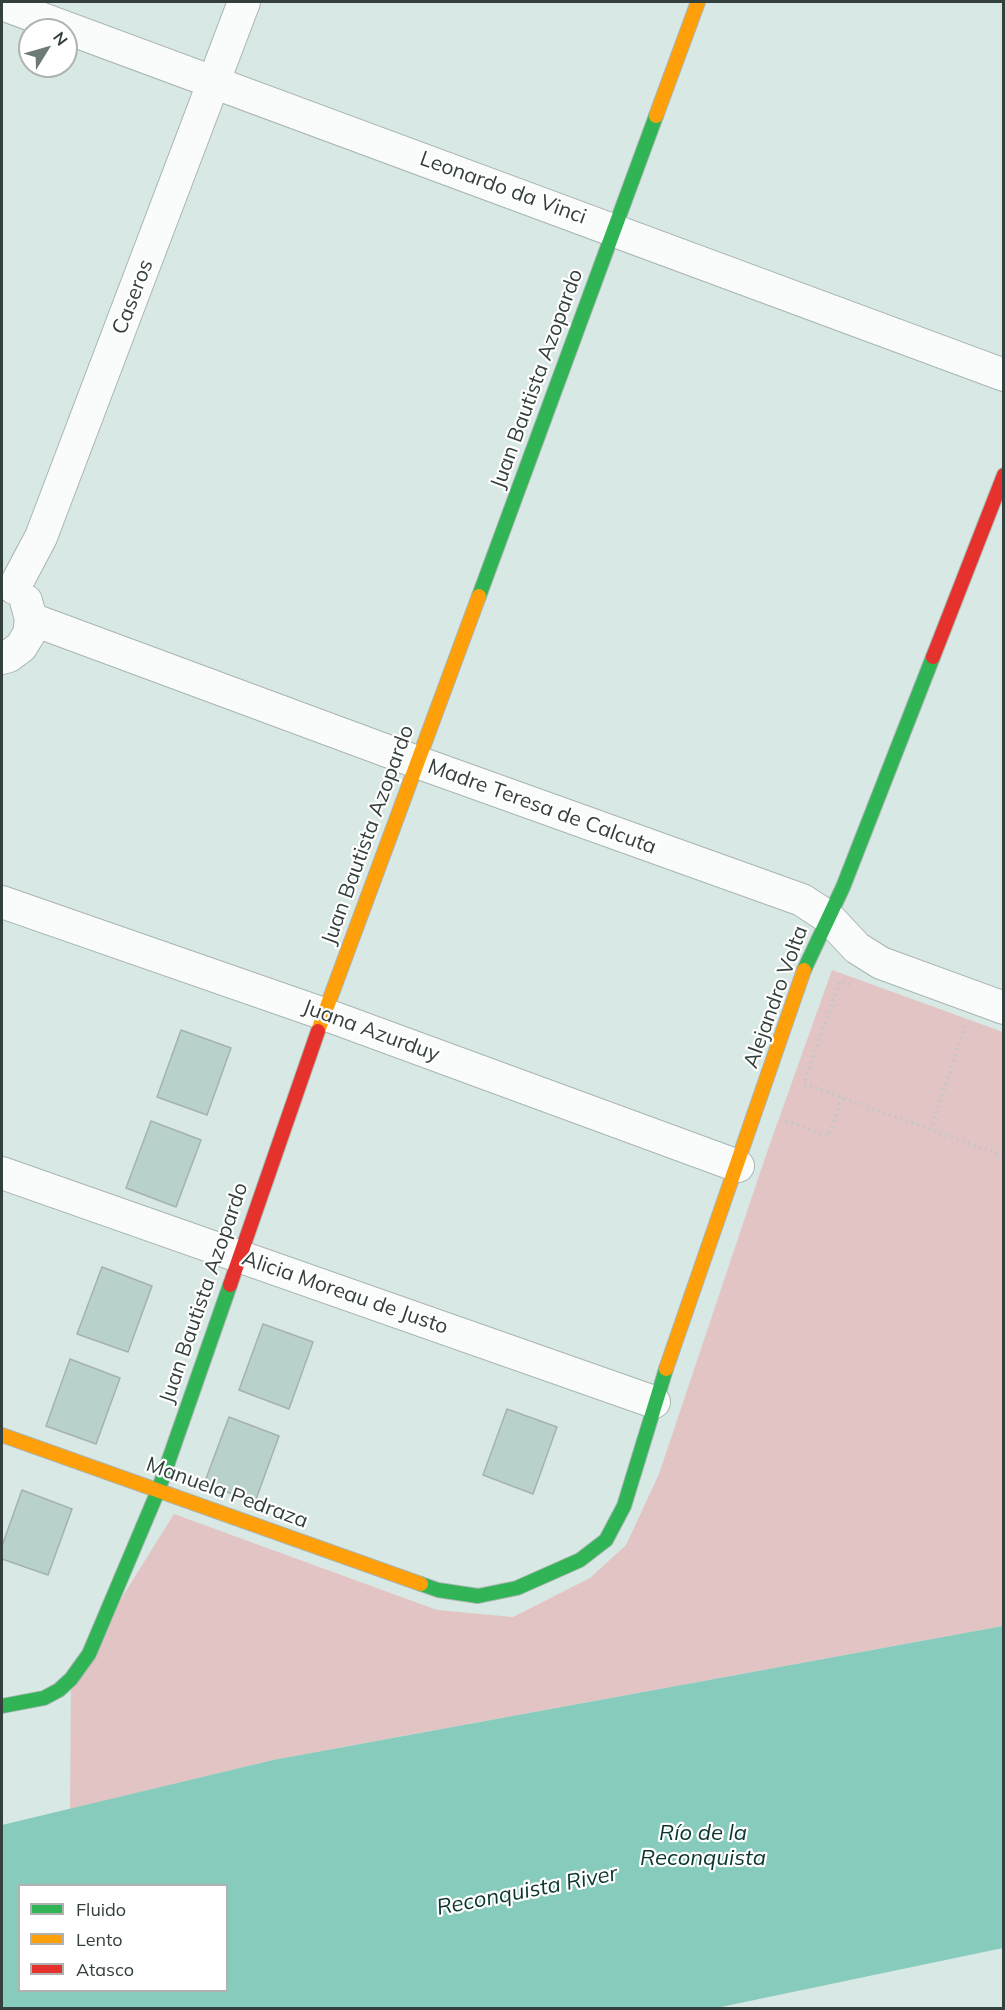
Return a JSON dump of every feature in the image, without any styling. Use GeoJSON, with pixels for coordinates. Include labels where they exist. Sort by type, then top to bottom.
{"type":"FeatureCollection","features":[{"type":"Feature","properties":{"kind":"street","name":"Caseros"},"geometry":{"type":"LineString","coordinates":[[8,585],[41,537],[244,2]]}},
{"type":"Feature","properties":{"kind":"street","name":"Juan Bautista Azopardo"},"geometry":{"type":"LineString","coordinates":[[2,1706],[44,1698],[59,1690],[71,1679],[89,1654],[158,1491],[324,1014],[698,2]]}},
{"type":"Feature","properties":{"kind":"street","name":"Leonardo da Vinci"},"geometry":{"type":"LineString","coordinates":[[2,4],[616,229],[1004,375]]}},
{"type":"Feature","properties":{"kind":"street","name":"Alejandro Volta"},"geometry":{"type":"LineString","coordinates":[[606,1540],[624,1506],[654,1402],[738,1166],[806,963],[843,887],[1004,475]]}},
{"type":"Feature","properties":{"kind":"street"},"geometry":{"type":"LineString","coordinates":[[4,662],[25,640],[31,619],[26,602],[8,585]]}},
{"type":"Feature","properties":{"kind":"street","name":"Madre Teresa de Calcuta"},"geometry":{"type":"LineString","coordinates":[[31,619],[417,762],[802,900],[828,917],[858,948],[880,963],[1004,1008]]}},
{"type":"Feature","properties":{"kind":"street","name":"Juana Azurduy"},"geometry":{"type":"LineString","coordinates":[[2,902],[324,1014],[738,1166]]}},
{"type":"Feature","properties":{"kind":"street","name":"Alicia Moreau de Justo"},"geometry":{"type":"LineString","coordinates":[[2,1173],[654,1402]]}},
{"type":"Feature","properties":{"kind":"street","name":"Manuela Pedraza"},"geometry":{"type":"LineString","coordinates":[[2,1435],[438,1590],[478,1596],[517,1588],[580,1560],[606,1540]]}},
{"type":"Feature","properties":{"kind":"path"},"geometry":{"type":"LineString","coordinates":[[840,981],[804,1084],[1004,1156]]}},
{"type":"Feature","properties":{"kind":"path"},"geometry":{"type":"LineString","coordinates":[[931,1130],[965,1026]]}},
{"type":"Feature","properties":{"kind":"path"},"geometry":{"type":"LineString","coordinates":[[757,1111],[828,1136],[842,1098]]}},
{"type":"Feature","properties":{"kind":"shaded area"},"geometry":{"type":"Polygon","coordinates":[[[832,970],[1003,1032],[1003,1626],[273,1760],[70,1809],[71,1679],[174,1514],[437,1610],[513,1617],[590,1578],[626,1545],[659,1474],[766,1155],[832,970]]]}},
{"type":"Feature","properties":{"kind":"water","name":"Río de la Reconquista"},"geometry":{"type":"Polygon","coordinates":[[[1003,1626],[1003,1948],[716,2008],[2,2008],[2,1825],[273,1760],[1003,1626]]]}},
{"type":"Feature","properties":{"kind":"building"},"geometry":{"type":"Polygon","coordinates":[[[181,1030],[231,1048],[207,1115],[157,1097],[181,1030]]]}},
{"type":"Feature","properties":{"kind":"building"},"geometry":{"type":"Polygon","coordinates":[[[151,1121],[201,1140],[176,1207],[126,1188],[151,1121]]]}},
{"type":"Feature","properties":{"kind":"building"},"geometry":{"type":"Polygon","coordinates":[[[102,1267],[152,1286],[128,1352],[77,1334],[102,1267]]]}},
{"type":"Feature","properties":{"kind":"building"},"geometry":{"type":"Polygon","coordinates":[[[263,1324],[313,1342],[289,1409],[239,1390],[263,1324]]]}},
{"type":"Feature","properties":{"kind":"building"},"geometry":{"type":"Polygon","coordinates":[[[70,1359],[120,1378],[96,1444],[46,1426],[70,1359]]]}},
{"type":"Feature","properties":{"kind":"building"},"geometry":{"type":"Polygon","coordinates":[[[507,1409],[557,1427],[533,1494],[483,1475],[507,1409]]]}},
{"type":"Feature","properties":{"kind":"building"},"geometry":{"type":"Polygon","coordinates":[[[229,1417],[279,1436],[255,1502],[204,1484],[229,1417]]]}},
{"type":"Feature","properties":{"kind":"building"},"geometry":{"type":"Polygon","coordinates":[[[22,1490],[72,1509],[48,1575],[2,1559],[2,1546],[22,1490]]]}},
{"type":"Feature","properties":{"kind":"traffic: fast"},"geometry":{"type":"LineString","coordinates":[[479,596],[656,116]]}},
{"type":"Feature","properties":{"kind":"traffic: fast"},"geometry":{"type":"LineString","coordinates":[[804,970],[843,887],[933,657]]}},
{"type":"Feature","properties":{"kind":"traffic: fast"},"geometry":{"type":"LineString","coordinates":[[2,1706],[44,1698],[59,1690],[71,1679],[89,1654],[158,1491],[230,1285]]}},
{"type":"Feature","properties":{"kind":"traffic: fast"},"geometry":{"type":"LineString","coordinates":[[421,1584],[438,1590],[478,1596],[517,1588],[580,1560],[606,1540],[624,1506],[666,1369]]}},
{"type":"Feature","properties":{"kind":"traffic: slow"},"geometry":{"type":"LineString","coordinates":[[656,116],[698,2]]}},
{"type":"Feature","properties":{"kind":"traffic: slow"},"geometry":{"type":"LineString","coordinates":[[318,1031],[479,596]]}},
{"type":"Feature","properties":{"kind":"traffic: slow"},"geometry":{"type":"LineString","coordinates":[[666,1369],[804,970]]}},
{"type":"Feature","properties":{"kind":"traffic: slow"},"geometry":{"type":"LineString","coordinates":[[2,1435],[421,1584]]}},
{"type":"Feature","properties":{"kind":"traffic: jam"},"geometry":{"type":"LineString","coordinates":[[933,657],[1004,475]]}},
{"type":"Feature","properties":{"kind":"traffic: jam"},"geometry":{"type":"LineString","coordinates":[[230,1285],[318,1031]]}},
{"type":"Feature","properties":{"kind":"water label","name":"Reconquista River"},"geometry":{"type":"Point","coordinates":[527,1891]}}]}
